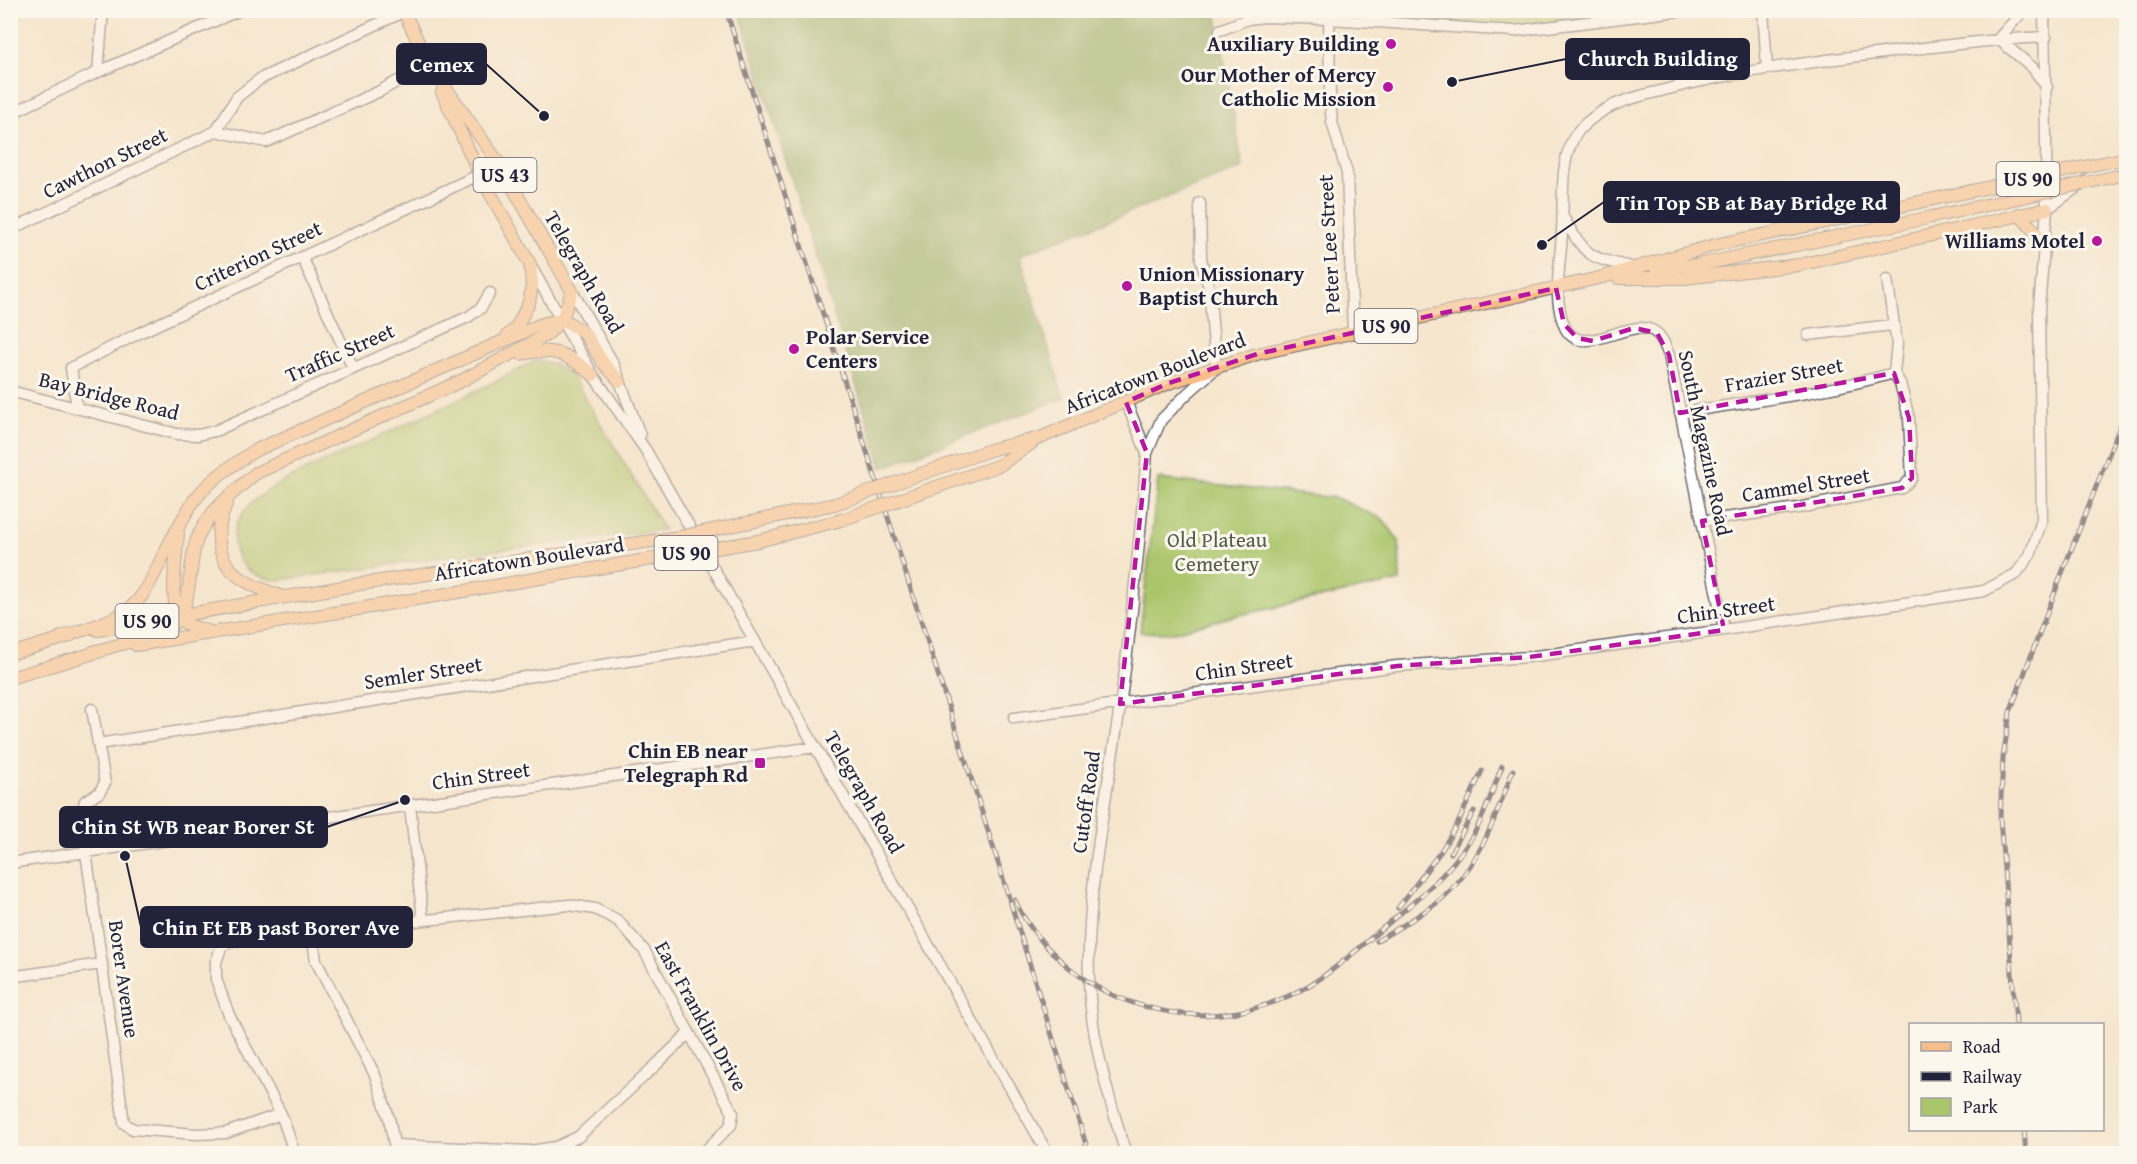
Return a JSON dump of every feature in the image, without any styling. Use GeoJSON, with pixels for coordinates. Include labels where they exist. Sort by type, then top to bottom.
{"type":"FeatureCollection","features":[{"type":"Feature","properties":{"kind":"main road","name":"Telegraph Road"},"geometry":{"type":"LineString","coordinates":[[403,11],[480,175],[530,264]]}},
{"type":"Feature","properties":{"kind":"main road","name":"Telegraph Road"},"geometry":{"type":"LineString","coordinates":[[429,64],[500,165],[572,291]]}},
{"type":"Feature","properties":{"kind":"main road","name":"Africatown Boulevard"},"geometry":{"type":"LineString","coordinates":[[10,654],[61,637],[360,584],[679,537],[835,504],[993,449],[1040,438],[1169,383],[1257,354],[1599,278],[1714,245],[2127,158]]}},
{"type":"Feature","properties":{"kind":"main road","name":"Africatown Boulevard"},"geometry":{"type":"LineString","coordinates":[[1636,268],[1698,265],[2127,174]]}},
{"type":"Feature","properties":{"kind":"main road"},"geometry":{"type":"LineString","coordinates":[[1599,278],[1684,278],[1799,265],[2048,209]]}},
{"type":"Feature","properties":{"kind":"main road"},"geometry":{"type":"LineString","coordinates":[[2019,214],[2044,242]]}},
{"type":"Feature","properties":{"kind":"main road"},"geometry":{"type":"LineString","coordinates":[[501,341],[516,328],[529,303],[532,285],[530,264]]}},
{"type":"Feature","properties":{"kind":"main road"},"geometry":{"type":"LineString","coordinates":[[93,652],[150,634],[173,624],[179,616],[189,589],[196,542],[209,516],[228,496],[256,473],[459,382],[548,334],[562,319],[572,291]]}},
{"type":"Feature","properties":{"kind":"main road"},"geometry":{"type":"LineString","coordinates":[[61,637],[109,620],[126,611],[139,600],[192,504],[218,475],[254,451],[501,341],[542,324],[562,319],[584,332],[604,364],[620,381]]}},
{"type":"Feature","properties":{"kind":"main road"},"geometry":{"type":"LineString","coordinates":[[508,357],[537,351],[554,351],[576,361],[593,375]]}},
{"type":"Feature","properties":{"kind":"main road","name":"Africatown Boulevard"},"geometry":{"type":"LineString","coordinates":[[10,678],[93,652],[758,541],[841,520],[999,465],[1040,438]]}},
{"type":"Feature","properties":{"kind":"main road"},"geometry":{"type":"LineString","coordinates":[[228,496],[219,529],[220,546],[226,562],[235,575],[247,584],[285,597]]}},
{"type":"Feature","properties":{"kind":"main road"},"geometry":{"type":"LineString","coordinates":[[179,528],[174,594],[179,616],[190,626],[213,632]]}},
{"type":"Feature","properties":{"kind":"street"},"geometry":{"type":"LineString","coordinates":[[98,72],[103,10]]}},
{"type":"Feature","properties":{"kind":"street"},"geometry":{"type":"LineString","coordinates":[[10,114],[98,72],[240,10]]}},
{"type":"Feature","properties":{"kind":"street"},"geometry":{"type":"LineString","coordinates":[[1220,30],[1248,19],[1264,16],[1329,15],[1515,31],[1687,10]]}},
{"type":"Feature","properties":{"kind":"street"},"geometry":{"type":"LineString","coordinates":[[1763,10],[1767,68]]}},
{"type":"Feature","properties":{"kind":"street"},"geometry":{"type":"LineString","coordinates":[[1998,39],[2024,10]]}},
{"type":"Feature","properties":{"kind":"street","name":"Chin Street"},"geometry":{"type":"LineString","coordinates":[[1014,718],[1397,666],[1529,657],[1724,630],[1984,591],[2016,574],[2030,555],[2043,520],[2039,309],[2048,209],[2044,10]]}},
{"type":"Feature","properties":{"kind":"street"},"geometry":{"type":"LineString","coordinates":[[403,11],[260,79],[237,98],[216,130],[266,142],[380,91],[429,64]]}},
{"type":"Feature","properties":{"kind":"street","name":"Peter Lee Street"},"geometry":{"type":"LineString","coordinates":[[1329,15],[1332,122],[1347,173],[1353,333]]}},
{"type":"Feature","properties":{"kind":"street"},"geometry":{"type":"LineString","coordinates":[[1556,288],[1561,252],[1566,160],[1571,144],[1580,130],[1611,106],[1628,99],[1732,73],[1998,39],[2046,37]]}},
{"type":"Feature","properties":{"kind":"street"},"geometry":{"type":"LineString","coordinates":[[1998,39],[2032,67],[2047,87]]}},
{"type":"Feature","properties":{"kind":"street","name":"Cawthon Street"},"geometry":{"type":"LineString","coordinates":[[10,230],[216,130]]}},
{"type":"Feature","properties":{"kind":"street","name":"Criterion Street"},"geometry":{"type":"LineString","coordinates":[[77,408],[71,368],[139,333],[500,165]]}},
{"type":"Feature","properties":{"kind":"street"},"geometry":{"type":"LineString","coordinates":[[2048,209],[2094,175],[2127,168]]}},
{"type":"Feature","properties":{"kind":"street"},"geometry":{"type":"LineString","coordinates":[[1200,203],[1202,259],[1209,288],[1216,368]]}},
{"type":"Feature","properties":{"kind":"street"},"geometry":{"type":"LineString","coordinates":[[1563,217],[1589,255],[1602,261],[1636,268]]}},
{"type":"Feature","properties":{"kind":"street"},"geometry":{"type":"LineString","coordinates":[[302,257],[353,368]]}},
{"type":"Feature","properties":{"kind":"street","name":"Telegraph Road"},"geometry":{"type":"LineString","coordinates":[[530,264],[593,375],[645,449],[1048,1154]]}},
{"type":"Feature","properties":{"kind":"street"},"geometry":{"type":"LineString","coordinates":[[1887,279],[1892,325],[1897,345],[1894,373]]}},
{"type":"Feature","properties":{"kind":"street","name":"South Magazine Road"},"geometry":{"type":"LineString","coordinates":[[1556,288],[1564,324],[1567,331],[1577,338],[1584,341],[1593,340],[1634,328],[1643,328],[1657,333],[1669,355],[1724,630]]}},
{"type":"Feature","properties":{"kind":"street","name":"Telegraph Road"},"geometry":{"type":"LineString","coordinates":[[572,291],[614,365],[645,449]]}},
{"type":"Feature","properties":{"kind":"street","name":"Traffic Street"},"geometry":{"type":"LineString","coordinates":[[198,435],[214,431],[468,317],[481,308],[490,293]]}},
{"type":"Feature","properties":{"kind":"street"},"geometry":{"type":"LineString","coordinates":[[1808,335],[1892,325]]}},
{"type":"Feature","properties":{"kind":"street","name":"Cutoff Road"},"geometry":{"type":"LineString","coordinates":[[1126,1154],[1103,1080],[1095,1036],[1089,982],[1090,916],[1120,704],[1148,453],[1161,420],[1216,368]]}},
{"type":"Feature","properties":{"kind":"street","name":"Frazier Street"},"geometry":{"type":"LineString","coordinates":[[1680,413],[1872,379],[1894,373]]}},
{"type":"Feature","properties":{"kind":"street","name":"Cammel Street"},"geometry":{"type":"LineString","coordinates":[[1702,521],[1798,507],[1902,488],[1912,478],[1909,418],[1900,383],[1894,373]]}},
{"type":"Feature","properties":{"kind":"street","name":"Bay Bridge Road"},"geometry":{"type":"LineString","coordinates":[[10,391],[177,434],[198,435]]}},
{"type":"Feature","properties":{"kind":"street","name":"Cutoff Road"},"geometry":{"type":"LineString","coordinates":[[1126,402],[1148,453]]}},
{"type":"Feature","properties":{"kind":"street","name":"Semler Street"},"geometry":{"type":"LineString","coordinates":[[98,744],[754,641]]}},
{"type":"Feature","properties":{"kind":"street"},"geometry":{"type":"LineString","coordinates":[[92,709],[98,744]]}},
{"type":"Feature","properties":{"kind":"street","name":"Borer Avenue"},"geometry":{"type":"LineString","coordinates":[[98,744],[105,783],[99,793],[85,801],[82,811],[124,1123],[133,1129],[196,1134],[226,1133],[281,1114]]}},
{"type":"Feature","properties":{"kind":"street","name":"Chin Street"},"geometry":{"type":"LineString","coordinates":[[10,863],[815,747]]}},
{"type":"Feature","properties":{"kind":"street"},"geometry":{"type":"LineString","coordinates":[[295,1154],[281,1114],[229,1015],[216,979],[216,962],[222,945],[244,939],[423,920],[410,806]]}},
{"type":"Feature","properties":{"kind":"street","name":"East Franklin Drive"},"geometry":{"type":"LineString","coordinates":[[423,920],[569,905],[596,909],[617,920],[644,950],[733,1113],[731,1125],[702,1154]]}},
{"type":"Feature","properties":{"kind":"street"},"geometry":{"type":"LineString","coordinates":[[312,933],[316,961],[375,1075],[396,1149],[530,1152],[556,1147],[578,1137],[689,1032]]}},
{"type":"Feature","properties":{"kind":"street"},"geometry":{"type":"LineString","coordinates":[[10,977],[102,964]]}},
{"type":"Feature","properties":{"kind":"highlighted area"},"geometry":{"type":"Polygon","coordinates":[[[1556,288],[1564,324],[1577,338],[1593,341],[1634,328],[1657,333],[1669,355],[1680,413],[1894,373],[1909,418],[1912,478],[1902,488],[1702,521],[1724,630],[1529,657],[1397,666],[1120,704],[1147,453],[1126,402],[1169,383],[1257,354],[1556,288]]]}},
{"type":"Feature","properties":{"kind":"green space"},"geometry":{"type":"Polygon","coordinates":[[[739,11],[1216,11],[1243,168],[1020,255],[1064,398],[882,468],[739,11]]]}},
{"type":"Feature","properties":{"kind":"green space"},"geometry":{"type":"Polygon","coordinates":[[[1329,11],[1687,11],[1514,31],[1329,19],[1329,11]]]}},
{"type":"Feature","properties":{"kind":"green space"},"geometry":{"type":"Polygon","coordinates":[[[534,361],[556,366],[574,379],[664,530],[456,555],[281,580],[257,576],[242,564],[235,547],[235,530],[243,513],[264,493],[294,476],[505,377],[534,361]]]}},
{"type":"Feature","properties":{"kind":"green space","name":"Old Plateau Cemetery"},"geometry":{"type":"Polygon","coordinates":[[[1158,479],[1336,498],[1383,519],[1399,541],[1400,581],[1230,617],[1170,633],[1140,632],[1158,479]]]}},
{"type":"Feature","properties":{"kind":"railway"},"geometry":{"type":"LineString","coordinates":[[726,10],[1089,1154]]}},
{"type":"Feature","properties":{"kind":"railway"},"geometry":{"type":"LineString","coordinates":[[2016,1023],[2000,818],[2003,758],[2010,712],[2126,411]]}},
{"type":"Feature","properties":{"kind":"railway"},"geometry":{"type":"LineString","coordinates":[[1015,900],[1033,931],[1074,972],[1122,999],[1147,1007],[1195,1015],[1243,1011],[1267,1005],[1313,983],[1331,971],[1443,875],[1477,829],[1502,766]]}},
{"type":"Feature","properties":{"kind":"railway"},"geometry":{"type":"LineString","coordinates":[[1377,941],[1439,901],[1465,873],[1485,840],[1513,770]]}},
{"type":"Feature","properties":{"kind":"railway"},"geometry":{"type":"LineString","coordinates":[[1398,908],[1441,851],[1458,823],[1482,771]]}},
{"type":"Feature","properties":{"kind":"railway"},"geometry":{"type":"LineString","coordinates":[[1451,853],[1474,811]]}},
{"type":"Feature","properties":{"kind":"railway"},"geometry":{"type":"LineString","coordinates":[[2024,1131],[2026,1154]]}},
{"type":"Feature","properties":{"kind":"place","name":"Auxiliary Building"},"geometry":{"type":"Point","coordinates":[1391,44]}},
{"type":"Feature","properties":{"kind":"place","name":"Church Building"},"geometry":{"type":"Point","coordinates":[1452,82]}},
{"type":"Feature","properties":{"kind":"place","name":"Our Mother of Mercy Catholic Mission"},"geometry":{"type":"Point","coordinates":[1388,87]}},
{"type":"Feature","properties":{"kind":"place","name":"Cemex"},"geometry":{"type":"Point","coordinates":[544,116]}},
{"type":"Feature","properties":{"kind":"place","name":"Williams Motel"},"geometry":{"type":"Point","coordinates":[2097,241]}},
{"type":"Feature","properties":{"kind":"place","name":"Tin Top SB at Bay Bridge Rd"},"geometry":{"type":"Point","coordinates":[1542,245]}},
{"type":"Feature","properties":{"kind":"place","name":"Union Missionary Baptist Church"},"geometry":{"type":"Point","coordinates":[1127,286]}},
{"type":"Feature","properties":{"kind":"place","name":"Polar Service Centers"},"geometry":{"type":"Point","coordinates":[794,349]}},
{"type":"Feature","properties":{"kind":"place","name":"Chin EB near Telegraph Rd"},"geometry":{"type":"Point","coordinates":[760,763]}},
{"type":"Feature","properties":{"kind":"place","name":"Chin St WB near Borer St"},"geometry":{"type":"Point","coordinates":[405,800]}},
{"type":"Feature","properties":{"kind":"place","name":"Chin Et EB past Borer Ave"},"geometry":{"type":"Point","coordinates":[125,856]}}]}
